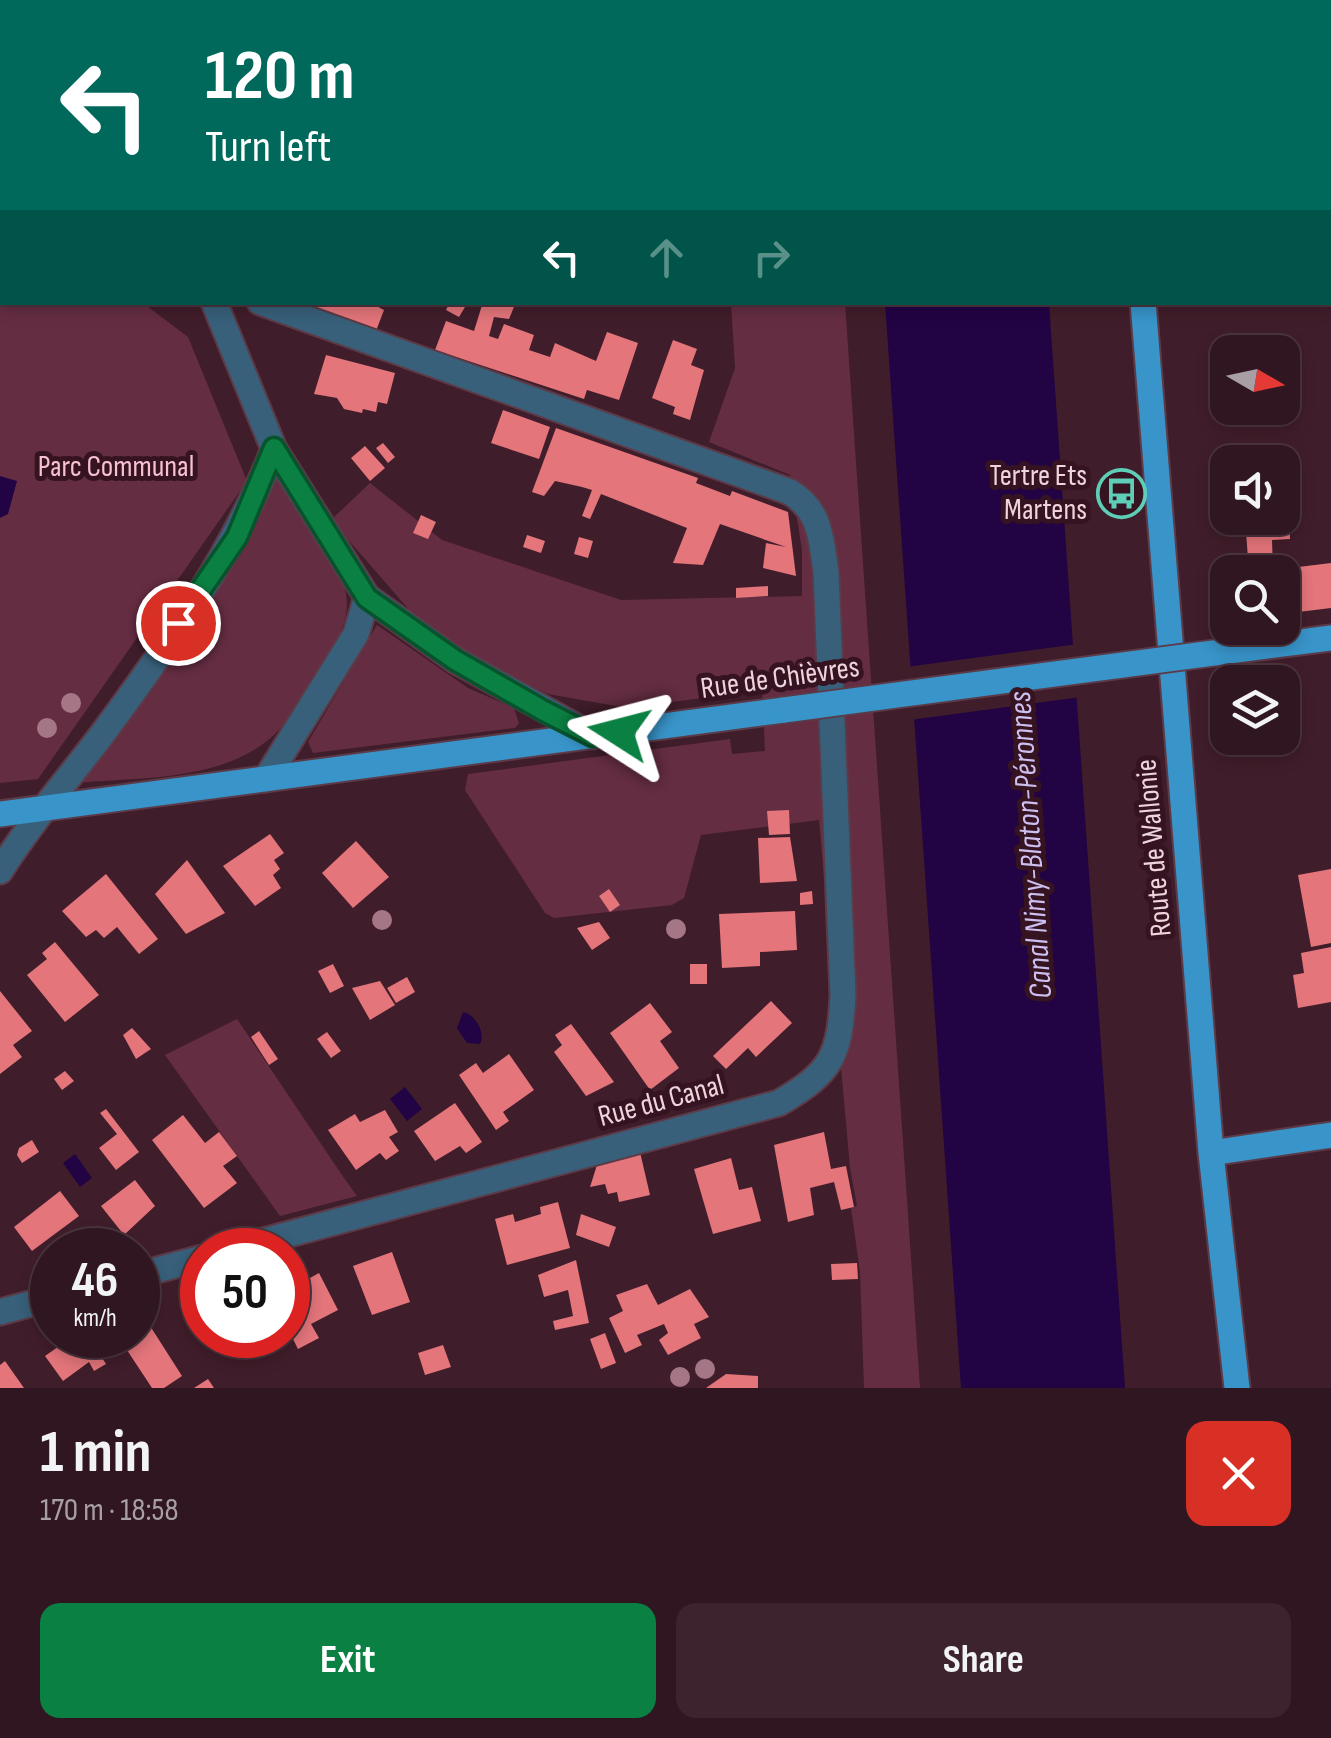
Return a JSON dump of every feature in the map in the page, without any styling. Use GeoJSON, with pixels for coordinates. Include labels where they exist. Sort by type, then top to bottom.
{"type":"FeatureCollection","features":[{"type":"Feature","properties":{"kind":"main road","name":"Route de Wallonie"},"geometry":{"type":"LineString","coordinates":[[1143,305],[1211,1153],[1237,1388]]}},
{"type":"Feature","properties":{"kind":"main road","name":"Rue de Chièvres"},"geometry":{"type":"LineString","coordinates":[[0,814],[1331,638]]}},
{"type":"Feature","properties":{"kind":"main road"},"geometry":{"type":"LineString","coordinates":[[1211,1153],[1331,1135]]}},
{"type":"Feature","properties":{"kind":"street"},"geometry":{"type":"LineString","coordinates":[[215,305],[274,448],[367,598],[455,660],[593,736]]}},
{"type":"Feature","properties":{"kind":"street","name":"Rue du Canal"},"geometry":{"type":"LineString","coordinates":[[268,305],[772,485],[804,500],[817,518],[826,572],[842,1022],[839,1047],[810,1084],[779,1103],[310,1229]]}},
{"type":"Feature","properties":{"kind":"street"},"geometry":{"type":"LineString","coordinates":[[0,871],[40,808],[100,737],[237,537],[274,448]]}},
{"type":"Feature","properties":{"kind":"street"},"geometry":{"type":"LineString","coordinates":[[266,779],[356,634],[367,598]]}},
{"type":"Feature","properties":{"kind":"street"},"geometry":{"type":"LineString","coordinates":[[0,1312],[30,1304]]}},
{"type":"Feature","properties":{"kind":"green space","name":"Parc Communal"},"geometry":{"type":"Polygon","coordinates":[[[0,305],[146,305],[188,337],[247,481],[38,779],[0,783],[0,305]]]}},
{"type":"Feature","properties":{"kind":"green space"},"geometry":{"type":"Polygon","coordinates":[[[731,305],[845,305],[920,1388],[864,1388],[860,1272],[851,1208],[857,1206],[850,1168],[819,820],[701,835],[684,898],[672,905],[554,918],[545,913],[465,790],[468,774],[730,739],[732,754],[765,751],[762,690],[627,708],[548,694],[425,628],[331,520],[370,483],[442,540],[621,600],[802,596],[802,550],[790,475],[709,442],[735,368],[731,305]]]}},
{"type":"Feature","properties":{"kind":"green space"},"geometry":{"type":"Polygon","coordinates":[[[272,470],[344,585],[346,597],[342,630],[293,712],[275,734],[231,761],[153,778],[75,783],[255,522],[272,470]]]}},
{"type":"Feature","properties":{"kind":"green space"},"geometry":{"type":"Polygon","coordinates":[[[377,625],[468,688],[514,708],[519,723],[515,728],[313,753],[308,742],[377,625]]]}},
{"type":"Feature","properties":{"kind":"green space"},"geometry":{"type":"Polygon","coordinates":[[[237,1019],[357,1196],[280,1216],[165,1055],[237,1019]]]}},
{"type":"Feature","properties":{"kind":"water","name":"Canal Nimy-Blaton-Péronnes"},"geometry":{"type":"Polygon","coordinates":[[[885,305],[1049,305],[1125,1388],[961,1388],[885,305]]]}},
{"type":"Feature","properties":{"kind":"water"},"geometry":{"type":"Polygon","coordinates":[[[0,476],[17,481],[8,514],[0,518],[0,476]]]}},
{"type":"Feature","properties":{"kind":"water"},"geometry":{"type":"Polygon","coordinates":[[[463,1012],[478,1025],[480,1044],[467,1043],[457,1028],[463,1012]]]}},
{"type":"Feature","properties":{"kind":"water"},"geometry":{"type":"Polygon","coordinates":[[[405,1087],[422,1109],[407,1121],[390,1099],[405,1087]]]}},
{"type":"Feature","properties":{"kind":"water"},"geometry":{"type":"Polygon","coordinates":[[[75,1154],[92,1178],[80,1187],[63,1163],[75,1154]]]}},
{"type":"Feature","properties":{"kind":"pier"},"geometry":{"type":"Polygon","coordinates":[[[1078,644],[1081,697],[910,720],[906,667],[1078,644]]]}},
{"type":"Feature","properties":{"kind":"building"},"geometry":{"type":"Polygon","coordinates":[[[299,305],[375,305],[384,310],[376,331],[299,305]]]}},
{"type":"Feature","properties":{"kind":"building"},"geometry":{"type":"Polygon","coordinates":[[[448,305],[466,305],[459,317],[446,310],[448,305]]]}},
{"type":"Feature","properties":{"kind":"building"},"geometry":{"type":"Polygon","coordinates":[[[482,305],[515,305],[509,319],[494,317],[489,336],[498,339],[504,324],[534,335],[529,350],[550,357],[555,343],[596,361],[607,332],[638,343],[619,400],[587,390],[584,399],[435,350],[446,321],[474,331],[482,305]]]}},
{"type":"Feature","properties":{"kind":"building"},"geometry":{"type":"Polygon","coordinates":[[[673,340],[697,349],[691,365],[704,370],[690,420],[673,414],[675,407],[652,398],[673,340]]]}},
{"type":"Feature","properties":{"kind":"building"},"geometry":{"type":"Polygon","coordinates":[[[326,355],[395,373],[387,404],[378,402],[376,412],[363,409],[362,413],[344,409],[337,398],[314,394],[326,355]]]}},
{"type":"Feature","properties":{"kind":"building"},"geometry":{"type":"Polygon","coordinates":[[[503,410],[550,427],[539,459],[491,443],[503,410]]]}},
{"type":"Feature","properties":{"kind":"building"},"geometry":{"type":"Polygon","coordinates":[[[556,428],[698,478],[696,483],[730,496],[732,491],[788,512],[796,576],[763,568],[766,543],[786,547],[720,524],[703,565],[673,563],[687,528],[601,494],[590,519],[582,516],[592,490],[582,487],[555,481],[544,496],[532,492],[556,428]]]}},
{"type":"Feature","properties":{"kind":"building"},"geometry":{"type":"Polygon","coordinates":[[[383,443],[395,457],[388,463],[376,448],[383,443]]]}},
{"type":"Feature","properties":{"kind":"building"},"geometry":{"type":"Polygon","coordinates":[[[365,446],[385,468],[370,481],[351,458],[365,446]]]}},
{"type":"Feature","properties":{"kind":"building"},"geometry":{"type":"Polygon","coordinates":[[[421,515],[436,522],[428,539],[413,533],[421,515]]]}},
{"type":"Feature","properties":{"kind":"building"},"geometry":{"type":"Polygon","coordinates":[[[527,535],[545,541],[541,553],[523,547],[527,535]]]}},
{"type":"Feature","properties":{"kind":"building"},"geometry":{"type":"Polygon","coordinates":[[[1246,535],[1290,535],[1290,539],[1272,540],[1272,555],[1248,555],[1246,535]]]}},
{"type":"Feature","properties":{"kind":"building"},"geometry":{"type":"Polygon","coordinates":[[[579,537],[593,541],[588,558],[574,554],[579,537]]]}},
{"type":"Feature","properties":{"kind":"building"},"geometry":{"type":"Polygon","coordinates":[[[1331,563],[1331,608],[1300,612],[1300,567],[1331,563]]]}},
{"type":"Feature","properties":{"kind":"building"},"geometry":{"type":"Polygon","coordinates":[[[768,586],[768,596],[736,598],[736,588],[768,586]]]}},
{"type":"Feature","properties":{"kind":"building"},"geometry":{"type":"Polygon","coordinates":[[[789,810],[790,834],[769,835],[767,811],[789,810]]]}},
{"type":"Feature","properties":{"kind":"building"},"geometry":{"type":"Polygon","coordinates":[[[270,834],[284,853],[274,860],[280,869],[273,875],[281,888],[255,906],[223,866],[270,834]]]}},
{"type":"Feature","properties":{"kind":"building"},"geometry":{"type":"Polygon","coordinates":[[[790,837],[797,881],[760,883],[758,838],[790,837]]]}},
{"type":"Feature","properties":{"kind":"building"},"geometry":{"type":"Polygon","coordinates":[[[356,841],[389,877],[353,908],[322,873],[356,841]]]}},
{"type":"Feature","properties":{"kind":"building"},"geometry":{"type":"Polygon","coordinates":[[[187,860],[225,913],[186,934],[155,894],[187,860]]]}},
{"type":"Feature","properties":{"kind":"building"},"geometry":{"type":"Polygon","coordinates":[[[1331,869],[1331,943],[1311,947],[1298,875],[1331,869]]]}},
{"type":"Feature","properties":{"kind":"building"},"geometry":{"type":"Polygon","coordinates":[[[106,874],[158,939],[139,954],[117,927],[104,938],[96,930],[86,937],[62,911],[106,874]]]}},
{"type":"Feature","properties":{"kind":"building"},"geometry":{"type":"Polygon","coordinates":[[[609,889],[620,905],[610,912],[599,896],[609,889]]]}},
{"type":"Feature","properties":{"kind":"building"},"geometry":{"type":"Polygon","coordinates":[[[812,891],[813,904],[800,905],[800,893],[812,891]]]}},
{"type":"Feature","properties":{"kind":"building"},"geometry":{"type":"Polygon","coordinates":[[[795,911],[797,950],[760,952],[760,966],[722,968],[719,914],[795,911]]]}},
{"type":"Feature","properties":{"kind":"building"},"geometry":{"type":"Polygon","coordinates":[[[599,922],[610,938],[592,950],[577,928],[599,922]]]}},
{"type":"Feature","properties":{"kind":"building"},"geometry":{"type":"Polygon","coordinates":[[[55,942],[99,995],[65,1022],[27,975],[47,959],[42,953],[55,942]]]}},
{"type":"Feature","properties":{"kind":"building"},"geometry":{"type":"Polygon","coordinates":[[[1331,947],[1331,1002],[1298,1008],[1293,975],[1304,973],[1301,953],[1331,947]]]}},
{"type":"Feature","properties":{"kind":"building"},"geometry":{"type":"Polygon","coordinates":[[[333,964],[344,986],[330,993],[318,971],[333,964]]]}},
{"type":"Feature","properties":{"kind":"building"},"geometry":{"type":"Polygon","coordinates":[[[690,964],[707,964],[707,984],[690,984],[690,964]]]}},
{"type":"Feature","properties":{"kind":"building"},"geometry":{"type":"Polygon","coordinates":[[[407,977],[415,992],[396,1003],[387,988],[407,977]]]}},
{"type":"Feature","properties":{"kind":"building"},"geometry":{"type":"Polygon","coordinates":[[[380,981],[395,1005],[370,1020],[352,988],[380,981]]]}},
{"type":"Feature","properties":{"kind":"building"},"geometry":{"type":"Polygon","coordinates":[[[0,991],[32,1031],[13,1045],[22,1057],[0,1074],[0,991]]]}},
{"type":"Feature","properties":{"kind":"building"},"geometry":{"type":"Polygon","coordinates":[[[771,1001],[792,1023],[756,1057],[748,1048],[726,1069],[713,1056],[771,1001]]]}},
{"type":"Feature","properties":{"kind":"building"},"geometry":{"type":"Polygon","coordinates":[[[650,1003],[672,1032],[660,1041],[679,1068],[650,1090],[610,1033],[650,1003]]]}},
{"type":"Feature","properties":{"kind":"building"},"geometry":{"type":"Polygon","coordinates":[[[571,1024],[614,1082],[586,1096],[554,1052],[562,1045],[555,1035],[571,1024]]]}},
{"type":"Feature","properties":{"kind":"building"},"geometry":{"type":"Polygon","coordinates":[[[132,1028],[151,1049],[136,1059],[123,1035],[132,1028]]]}},
{"type":"Feature","properties":{"kind":"building"},"geometry":{"type":"Polygon","coordinates":[[[259,1031],[278,1059],[269,1065],[251,1037],[259,1031]]]}},
{"type":"Feature","properties":{"kind":"building"},"geometry":{"type":"Polygon","coordinates":[[[327,1032],[341,1051],[331,1058],[317,1039],[327,1032]]]}},
{"type":"Feature","properties":{"kind":"building"},"geometry":{"type":"Polygon","coordinates":[[[509,1054],[534,1090],[503,1112],[509,1121],[496,1130],[459,1075],[476,1063],[483,1073],[509,1054]]]}},
{"type":"Feature","properties":{"kind":"building"},"geometry":{"type":"Polygon","coordinates":[[[65,1071],[74,1081],[62,1090],[54,1079],[65,1071]]]}},
{"type":"Feature","properties":{"kind":"building"},"geometry":{"type":"Polygon","coordinates":[[[455,1103],[482,1142],[466,1153],[460,1146],[435,1161],[414,1131],[455,1103]]]}},
{"type":"Feature","properties":{"kind":"building"},"geometry":{"type":"Polygon","coordinates":[[[106,1109],[139,1152],[116,1170],[99,1148],[117,1134],[100,1113],[106,1109]]]}},
{"type":"Feature","properties":{"kind":"building"},"geometry":{"type":"Polygon","coordinates":[[[385,1110],[398,1132],[389,1137],[399,1151],[386,1160],[380,1153],[356,1170],[328,1130],[355,1114],[360,1122],[385,1110]]]}},
{"type":"Feature","properties":{"kind":"building"},"geometry":{"type":"Polygon","coordinates":[[[183,1115],[205,1143],[219,1132],[237,1156],[223,1166],[237,1183],[204,1208],[152,1140],[183,1115]]]}},
{"type":"Feature","properties":{"kind":"building"},"geometry":{"type":"Polygon","coordinates":[[[824,1132],[831,1169],[846,1166],[854,1207],[841,1210],[834,1182],[810,1188],[814,1215],[788,1222],[774,1145],[824,1132]]]}},
{"type":"Feature","properties":{"kind":"building"},"geometry":{"type":"Polygon","coordinates":[[[32,1140],[39,1152],[22,1163],[17,1155],[19,1148],[32,1140]]]}},
{"type":"Feature","properties":{"kind":"building"},"geometry":{"type":"Polygon","coordinates":[[[640,1152],[650,1195],[619,1202],[617,1192],[608,1194],[605,1184],[590,1187],[597,1165],[640,1152]]]}},
{"type":"Feature","properties":{"kind":"building"},"geometry":{"type":"Polygon","coordinates":[[[731,1158],[739,1190],[752,1187],[761,1221],[713,1234],[694,1169],[731,1158]]]}},
{"type":"Feature","properties":{"kind":"building"},"geometry":{"type":"Polygon","coordinates":[[[135,1180],[155,1206],[131,1228],[118,1228],[101,1206],[135,1180]]]}},
{"type":"Feature","properties":{"kind":"building"},"geometry":{"type":"Polygon","coordinates":[[[60,1191],[79,1216],[63,1228],[30,1228],[30,1248],[14,1227],[60,1191]]]}},
{"type":"Feature","properties":{"kind":"building"},"geometry":{"type":"Polygon","coordinates":[[[558,1202],[570,1248],[507,1265],[495,1219],[513,1214],[515,1222],[541,1214],[540,1207],[558,1202]]]}},
{"type":"Feature","properties":{"kind":"building"},"geometry":{"type":"Polygon","coordinates":[[[581,1214],[616,1227],[609,1247],[576,1235],[581,1214]]]}},
{"type":"Feature","properties":{"kind":"building"},"geometry":{"type":"Polygon","coordinates":[[[392,1252],[410,1302],[372,1315],[353,1266],[392,1252]]]}},
{"type":"Feature","properties":{"kind":"building"},"geometry":{"type":"Polygon","coordinates":[[[576,1260],[589,1323],[555,1330],[553,1321],[573,1316],[568,1290],[544,1297],[538,1275],[576,1260]]]}},
{"type":"Feature","properties":{"kind":"building"},"geometry":{"type":"Polygon","coordinates":[[[857,1263],[858,1279],[832,1280],[831,1264],[857,1263]]]}},
{"type":"Feature","properties":{"kind":"building"},"geometry":{"type":"Polygon","coordinates":[[[319,1273],[338,1310],[311,1324],[319,1338],[310,1343],[310,1278],[319,1273]]]}},
{"type":"Feature","properties":{"kind":"building"},"geometry":{"type":"Polygon","coordinates":[[[647,1284],[658,1305],[690,1289],[709,1317],[694,1324],[701,1338],[668,1355],[659,1340],[668,1333],[664,1324],[637,1335],[642,1345],[625,1353],[609,1318],[623,1311],[616,1295],[647,1284]]]}},
{"type":"Feature","properties":{"kind":"building"},"geometry":{"type":"Polygon","coordinates":[[[605,1333],[616,1363],[601,1369],[590,1339],[605,1333]]]}},
{"type":"Feature","properties":{"kind":"building"},"geometry":{"type":"Polygon","coordinates":[[[160,1342],[182,1376],[164,1388],[152,1388],[132,1358],[160,1358],[160,1342]]]}},
{"type":"Feature","properties":{"kind":"building"},"geometry":{"type":"Polygon","coordinates":[[[443,1345],[451,1367],[425,1375],[418,1353],[443,1345]]]}},
{"type":"Feature","properties":{"kind":"building"},"geometry":{"type":"Polygon","coordinates":[[[46,1358],[102,1358],[106,1364],[94,1371],[89,1362],[63,1381],[46,1358]]]}},
{"type":"Feature","properties":{"kind":"building"},"geometry":{"type":"Polygon","coordinates":[[[5,1361],[24,1388],[0,1388],[0,1365],[5,1361]]]}},
{"type":"Feature","properties":{"kind":"building"},"geometry":{"type":"Polygon","coordinates":[[[726,1374],[758,1376],[758,1388],[706,1388],[726,1374]]]}},
{"type":"Feature","properties":{"kind":"building"},"geometry":{"type":"Polygon","coordinates":[[[208,1379],[214,1388],[194,1388],[208,1379]]]}},
{"type":"Feature","properties":{"kind":"place","name":"Tertre Ets Martens"},"geometry":{"type":"Point","coordinates":[1122,493]}},
{"type":"Feature","properties":{"kind":"route"},"geometry":{"type":"LineString","coordinates":[[178,623],[237,537],[274,448],[326,538],[367,598],[455,660],[544,711],[593,736],[619,732]]}}]}
